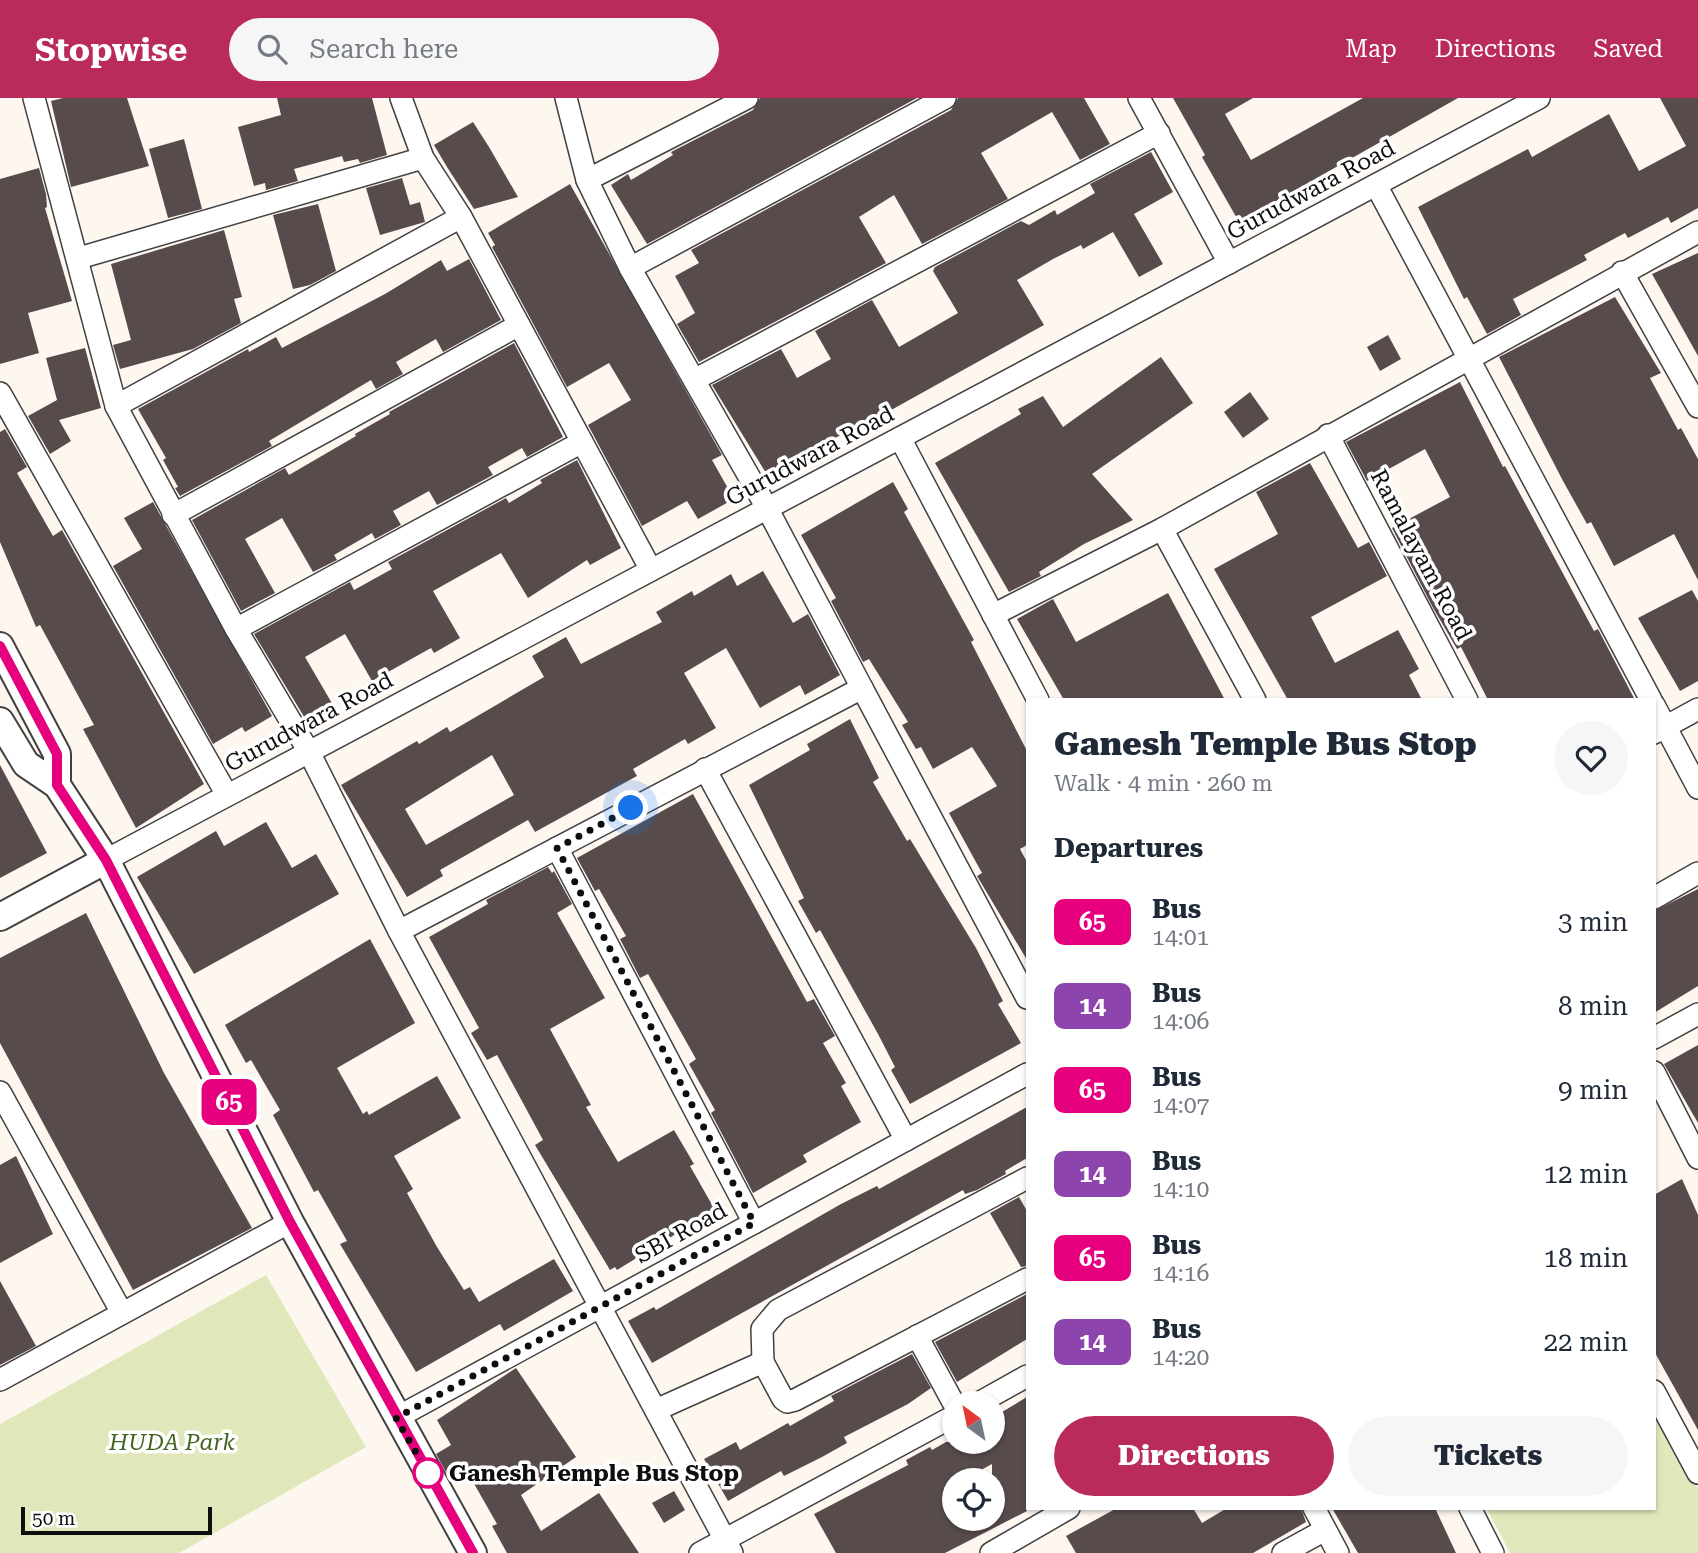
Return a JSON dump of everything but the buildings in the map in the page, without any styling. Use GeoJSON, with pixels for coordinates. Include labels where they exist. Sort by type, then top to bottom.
{"type":"FeatureCollection","features":[{"type":"Feature","properties":{"kind":"street"},"geometry":{"type":"LineString","coordinates":[[34,98],[79,258],[116,406],[236,629],[309,752],[399,931],[728,1546]]}},
{"type":"Feature","properties":{"kind":"street"},"geometry":{"type":"LineString","coordinates":[[401,98],[423,158],[461,217],[650,570]]}},
{"type":"Feature","properties":{"kind":"street"},"geometry":{"type":"LineString","coordinates":[[566,98],[587,180],[629,268],[767,508],[1026,996]]}},
{"type":"Feature","properties":{"kind":"street"},"geometry":{"type":"LineString","coordinates":[[587,180],[747,98]]}},
{"type":"Feature","properties":{"kind":"street"},"geometry":{"type":"LineString","coordinates":[[629,268],[946,98]]}},
{"type":"Feature","properties":{"kind":"street"},"geometry":{"type":"LineString","coordinates":[[1139,98],[1228,263]]}},
{"type":"Feature","properties":{"kind":"street","name":"Gurudwara Road"},"geometry":{"type":"LineString","coordinates":[[106,860],[1539,98]]}},
{"type":"Feature","properties":{"kind":"street"},"geometry":{"type":"LineString","coordinates":[[694,380],[1159,133]]}},
{"type":"Feature","properties":{"kind":"street"},"geometry":{"type":"LineString","coordinates":[[79,258],[423,158]]}},
{"type":"Feature","properties":{"kind":"street"},"geometry":{"type":"LineString","coordinates":[[1376,185],[1650,698]]}},
{"type":"Feature","properties":{"kind":"street"},"geometry":{"type":"LineString","coordinates":[[116,406],[461,217]]}},
{"type":"Feature","properties":{"kind":"street"},"geometry":{"type":"LineString","coordinates":[[993,615],[1162,529],[1698,232]]}},
{"type":"Feature","properties":{"kind":"street"},"geometry":{"type":"LineString","coordinates":[[1622,272],[1698,407]]}},
{"type":"Feature","properties":{"kind":"street"},"geometry":{"type":"LineString","coordinates":[[173,515],[519,324]]}},
{"type":"Feature","properties":{"kind":"street"},"geometry":{"type":"LineString","coordinates":[[0,393],[227,795]]}},
{"type":"Feature","properties":{"kind":"street","name":"Ramalayam Road"},"geometry":{"type":"LineString","coordinates":[[1328,435],[1466,698]]}},
{"type":"Feature","properties":{"kind":"street"},"geometry":{"type":"LineString","coordinates":[[900,438],[1037,698]]}},
{"type":"Feature","properties":{"kind":"street"},"geometry":{"type":"LineString","coordinates":[[236,629],[582,442]]}},
{"type":"Feature","properties":{"kind":"street"},"geometry":{"type":"LineString","coordinates":[[1162,529],[1254,698]]}},
{"type":"Feature","properties":{"kind":"street"},"geometry":{"type":"LineString","coordinates":[[0,646],[57,754],[57,785]]}},
{"type":"Feature","properties":{"kind":"street"},"geometry":{"type":"LineString","coordinates":[[399,931],[862,688]]}},
{"type":"Feature","properties":{"kind":"street"},"geometry":{"type":"LineString","coordinates":[[1698,709],[1660,730],[1698,788]]}},
{"type":"Feature","properties":{"kind":"street"},"geometry":{"type":"LineString","coordinates":[[0,721],[26,764],[57,785],[106,860],[290,1222],[473,1553]]}},
{"type":"Feature","properties":{"kind":"street"},"geometry":{"type":"LineString","coordinates":[[705,769],[906,1140]]}},
{"type":"Feature","properties":{"kind":"street"},"geometry":{"type":"LineString","coordinates":[[557,848],[754,1223]]}},
{"type":"Feature","properties":{"kind":"street"},"geometry":{"type":"LineString","coordinates":[[0,917],[106,860]]}},
{"type":"Feature","properties":{"kind":"street"},"geometry":{"type":"LineString","coordinates":[[1656,897],[1698,873]]}},
{"type":"Feature","properties":{"kind":"street"},"geometry":{"type":"LineString","coordinates":[[1656,1037],[1698,1014]]}},
{"type":"Feature","properties":{"kind":"street","name":"SBI Road"},"geometry":{"type":"LineString","coordinates":[[396,1418],[1026,1075]]}},
{"type":"Feature","properties":{"kind":"street"},"geometry":{"type":"LineString","coordinates":[[1656,1076],[1698,1157]]}},
{"type":"Feature","properties":{"kind":"street"},"geometry":{"type":"LineString","coordinates":[[0,1092],[122,1313]]}},
{"type":"Feature","properties":{"kind":"street"},"geometry":{"type":"LineString","coordinates":[[1026,1179],[778,1310],[766,1320],[762,1329],[763,1362],[787,1402],[1026,1280]]}},
{"type":"Feature","properties":{"kind":"street"},"geometry":{"type":"LineString","coordinates":[[0,1380],[290,1222]]}},
{"type":"Feature","properties":{"kind":"street"},"geometry":{"type":"LineString","coordinates":[[917,1336],[947,1391]]}},
{"type":"Feature","properties":{"kind":"street"},"geometry":{"type":"LineString","coordinates":[[656,1410],[763,1362]]}},
{"type":"Feature","properties":{"kind":"street"},"geometry":{"type":"LineString","coordinates":[[1000,1391],[1026,1377]]}},
{"type":"Feature","properties":{"kind":"street"},"geometry":{"type":"LineString","coordinates":[[1656,1395],[1698,1473]]}},
{"type":"Feature","properties":{"kind":"street"},"geometry":{"type":"LineString","coordinates":[[700,1553],[728,1546],[942,1423]]}},
{"type":"Feature","properties":{"kind":"street"},"geometry":{"type":"LineString","coordinates":[[990,1553],[1065,1510]]}},
{"type":"Feature","properties":{"kind":"street"},"geometry":{"type":"LineString","coordinates":[[1315,1510],[1338,1553]]}},
{"type":"Feature","properties":{"kind":"street"},"geometry":{"type":"LineString","coordinates":[[1471,1510],[1493,1553]]}},
{"type":"Feature","properties":{"kind":"street"},"geometry":{"type":"LineString","coordinates":[[1283,1553],[1325,1530]]}},
{"type":"Feature","properties":{"kind":"green space","name":"HUDA Park"},"geometry":{"type":"Polygon","coordinates":[[[266,1275],[366,1447],[179,1553],[0,1553],[0,1424],[266,1275]]]}},
{"type":"Feature","properties":{"kind":"green space"},"geometry":{"type":"Polygon","coordinates":[[[1656,1411],[1698,1488],[1698,1553],[1510,1553],[1488,1510],[1656,1510],[1656,1411]]]}},
{"type":"Feature","properties":{"kind":"bus line","name":"65"},"geometry":{"type":"LineString","coordinates":[[0,646],[57,754],[57,785],[106,860],[290,1222],[473,1553]]}},
{"type":"Feature","properties":{"kind":"place","name":"Ganesh Temple Bus Stop"},"geometry":{"type":"Point","coordinates":[428,1473]}},
{"type":"Feature","properties":{"kind":"route"},"geometry":{"type":"LineString","coordinates":[[428,1473],[396,1418],[754,1223],[557,848],[631,808]]}}]}
